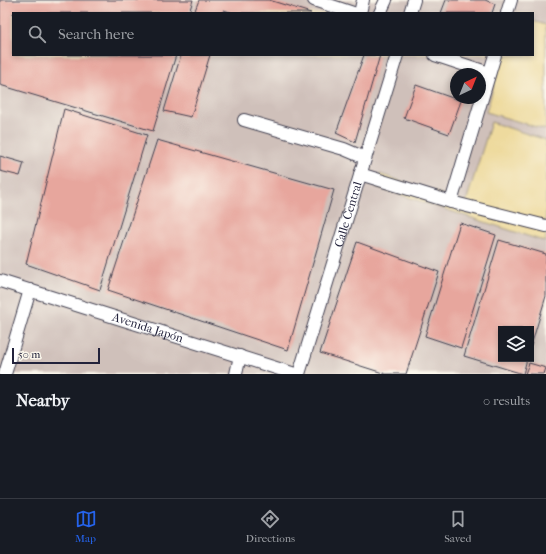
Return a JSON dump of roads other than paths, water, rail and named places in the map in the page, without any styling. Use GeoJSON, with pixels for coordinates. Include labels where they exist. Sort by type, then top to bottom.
{"type":"FeatureCollection","features":[{"type":"Feature","properties":{"kind":"street"},"geometry":{"type":"LineString","coordinates":[[316,0],[341,4],[352,12]]}},
{"type":"Feature","properties":{"kind":"street"},"geometry":{"type":"LineString","coordinates":[[360,12],[364,0]]}},
{"type":"Feature","properties":{"kind":"street"},"geometry":{"type":"LineString","coordinates":[[380,12],[386,0]]}},
{"type":"Feature","properties":{"kind":"street"},"geometry":{"type":"LineString","coordinates":[[410,12],[414,0]]}},
{"type":"Feature","properties":{"kind":"street"},"geometry":{"type":"LineString","coordinates":[[507,12],[511,0]]}},
{"type":"Feature","properties":{"kind":"street","name":"Calle Central"},"geometry":{"type":"LineString","coordinates":[[299,374],[397,56]]}},
{"type":"Feature","properties":{"kind":"street"},"geometry":{"type":"LineString","coordinates":[[438,56],[489,73]]}},
{"type":"Feature","properties":{"kind":"street"},"geometry":{"type":"LineString","coordinates":[[451,202],[495,56]]}},
{"type":"Feature","properties":{"kind":"street"},"geometry":{"type":"LineString","coordinates":[[244,120],[344,149],[366,158]]}},
{"type":"Feature","properties":{"kind":"street"},"geometry":{"type":"LineString","coordinates":[[360,174],[451,202],[546,226]]}},
{"type":"Feature","properties":{"kind":"street","name":"Avenida Japón"},"geometry":{"type":"LineString","coordinates":[[0,281],[296,374]]}},
{"type":"Feature","properties":{"kind":"street"},"geometry":{"type":"LineString","coordinates":[[5,374],[30,290]]}},
{"type":"Feature","properties":{"kind":"street"},"geometry":{"type":"LineString","coordinates":[[236,374],[240,356]]}}]}
